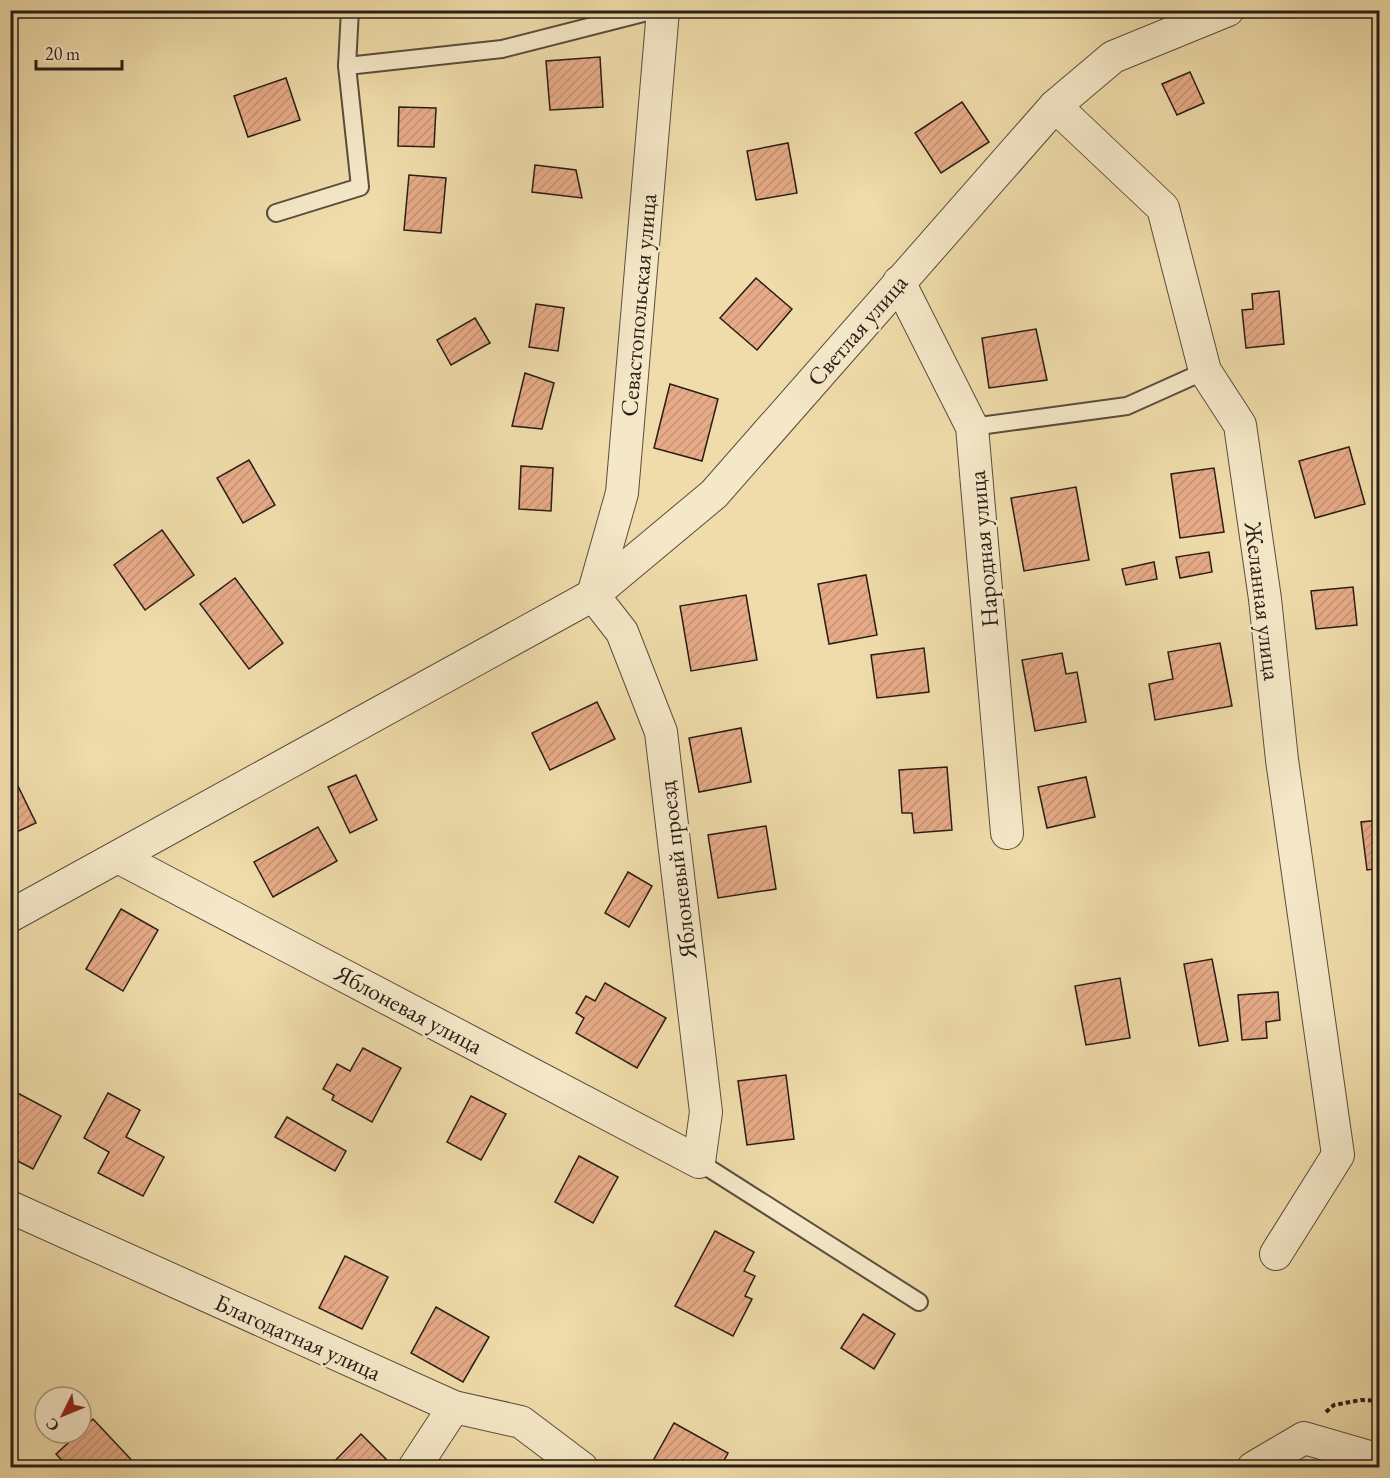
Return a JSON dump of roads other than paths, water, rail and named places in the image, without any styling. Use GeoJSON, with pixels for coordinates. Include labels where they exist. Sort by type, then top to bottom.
{"type":"FeatureCollection","features":[{"type":"Feature","properties":{"kind":"street","name":"Севастопольская улица"},"geometry":{"type":"LineString","coordinates":[[593,595],[622,493],[663,10]]}},
{"type":"Feature","properties":{"kind":"street","name":"Светлая улица"},"geometry":{"type":"LineString","coordinates":[[10,916],[593,595],[714,494],[1055,106],[1113,57],[1228,10]]}},
{"type":"Feature","properties":{"kind":"street","name":"Желанная улица"},"geometry":{"type":"LineString","coordinates":[[1055,106],[1163,208],[1205,371],[1240,425],[1265,599],[1284,771],[1338,1155],[1276,1254]]}},
{"type":"Feature","properties":{"kind":"street","name":"Народная улица"},"geometry":{"type":"LineString","coordinates":[[899,282],[972,427],[1007,833]]}},
{"type":"Feature","properties":{"kind":"street","name":"Яблоневый проезд"},"geometry":{"type":"LineString","coordinates":[[593,595],[622,632],[661,732],[706,1112],[699,1162]]}},
{"type":"Feature","properties":{"kind":"street","name":"Яблоневая улица"},"geometry":{"type":"LineString","coordinates":[[118,857],[699,1162]]}},
{"type":"Feature","properties":{"kind":"street","name":"Благодатная улица"},"geometry":{"type":"LineString","coordinates":[[10,1207],[454,1407],[521,1422],[582,1467]]}},
{"type":"Feature","properties":{"kind":"street"},"geometry":{"type":"LineString","coordinates":[[414,1467],[454,1407]]}},
{"type":"Feature","properties":{"kind":"street"},"geometry":{"type":"LineString","coordinates":[[1253,1467],[1304,1438],[1380,1460]]}},
{"type":"Feature","properties":{"kind":"lane"},"geometry":{"type":"LineString","coordinates":[[276,213],[360,188],[346,66],[350,10]]}},
{"type":"Feature","properties":{"kind":"lane"},"geometry":{"type":"LineString","coordinates":[[346,66],[502,49],[655,10]]}},
{"type":"Feature","properties":{"kind":"lane"},"geometry":{"type":"LineString","coordinates":[[972,427],[1127,406],[1205,371]]}},
{"type":"Feature","properties":{"kind":"lane"},"geometry":{"type":"LineString","coordinates":[[699,1162],[919,1302]]}}]}
